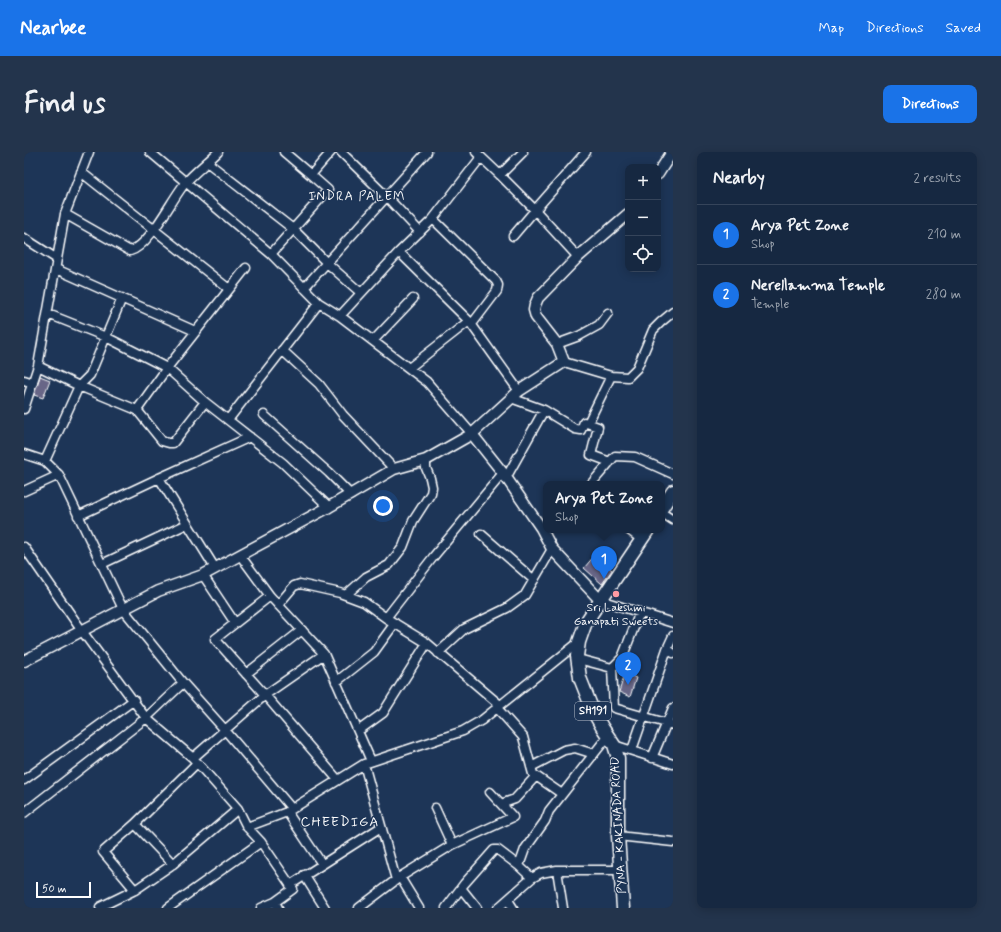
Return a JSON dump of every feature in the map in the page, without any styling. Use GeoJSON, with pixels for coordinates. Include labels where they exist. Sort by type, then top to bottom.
{"type":"FeatureCollection","features":[{"type":"Feature","properties":{"kind":"main road"},"geometry":{"type":"LineString","coordinates":[[665,503],[673,491]]}},
{"type":"Feature","properties":{"kind":"main road","name":"PYNA - KAKINADA ROAD"},"geometry":{"type":"LineString","coordinates":[[623,908],[618,836],[618,758],[611,741],[594,711],[580,678],[578,659],[579,642],[586,622],[644,535]]}},
{"type":"Feature","properties":{"kind":"street"},"geometry":{"type":"LineString","coordinates":[[150,152],[271,254],[319,304],[340,316],[427,382],[472,434],[543,525]]}},
{"type":"Feature","properties":{"kind":"street"},"geometry":{"type":"LineString","coordinates":[[65,214],[130,251],[135,249],[139,247],[153,230],[186,182],[218,152]]}},
{"type":"Feature","properties":{"kind":"street"},"geometry":{"type":"LineString","coordinates":[[271,254],[328,190],[284,152]]}},
{"type":"Feature","properties":{"kind":"street"},"geometry":{"type":"LineString","coordinates":[[311,175],[331,152]]}},
{"type":"Feature","properties":{"kind":"street"},"geometry":{"type":"LineString","coordinates":[[341,152],[420,232]]}},
{"type":"Feature","properties":{"kind":"street"},"geometry":{"type":"LineString","coordinates":[[304,288],[427,152]]}},
{"type":"Feature","properties":{"kind":"street"},"geometry":{"type":"LineString","coordinates":[[500,175],[523,152]]}},
{"type":"Feature","properties":{"kind":"street"},"geometry":{"type":"LineString","coordinates":[[513,236],[586,152]]}},
{"type":"Feature","properties":{"kind":"street"},"geometry":{"type":"LineString","coordinates":[[661,169],[672,152]]}},
{"type":"Feature","properties":{"kind":"street"},"geometry":{"type":"LineString","coordinates":[[24,409],[38,366],[65,214],[87,153]]}},
{"type":"Feature","properties":{"kind":"street"},"geometry":{"type":"LineString","coordinates":[[340,316],[399,252],[433,220],[479,155],[535,210],[578,257]]}},
{"type":"Feature","properties":{"kind":"street"},"geometry":{"type":"LineString","coordinates":[[207,162],[293,229],[327,263],[361,293]]}},
{"type":"Feature","properties":{"kind":"street"},"geometry":{"type":"LineString","coordinates":[[81,172],[229,289]]}},
{"type":"Feature","properties":{"kind":"street"},"geometry":{"type":"LineString","coordinates":[[564,362],[557,344],[536,317],[534,310],[535,305],[538,298],[578,257],[625,217]]}},
{"type":"Feature","properties":{"kind":"street"},"geometry":{"type":"LineString","coordinates":[[409,368],[471,322],[497,291],[498,285],[496,281],[433,220]]}},
{"type":"Feature","properties":{"kind":"street"},"geometry":{"type":"LineString","coordinates":[[24,238],[57,259]]}},
{"type":"Feature","properties":{"kind":"street"},"geometry":{"type":"LineString","coordinates":[[399,252],[471,322],[515,395],[544,410],[575,429],[581,430],[584,422],[598,426],[591,454],[610,462]]}},
{"type":"Feature","properties":{"kind":"street"},"geometry":{"type":"LineString","coordinates":[[56,268],[195,331]]}},
{"type":"Feature","properties":{"kind":"street"},"geometry":{"type":"LineString","coordinates":[[137,410],[195,331],[246,268]]}},
{"type":"Feature","properties":{"kind":"street"},"geometry":{"type":"LineString","coordinates":[[45,461],[79,386],[90,375],[122,298]]}},
{"type":"Feature","properties":{"kind":"street"},"geometry":{"type":"LineString","coordinates":[[373,341],[413,299]]}},
{"type":"Feature","properties":{"kind":"street"},"geometry":{"type":"LineString","coordinates":[[228,420],[319,304]]}},
{"type":"Feature","properties":{"kind":"street"},"geometry":{"type":"LineString","coordinates":[[564,362],[611,376],[628,377],[637,368],[642,359],[653,330],[673,312]]}},
{"type":"Feature","properties":{"kind":"street"},"geometry":{"type":"LineString","coordinates":[[557,344],[595,328],[608,313]]}},
{"type":"Feature","properties":{"kind":"street"},"geometry":{"type":"LineString","coordinates":[[48,314],[106,337],[167,368],[205,402],[283,463],[329,507]]}},
{"type":"Feature","properties":{"kind":"street"},"geometry":{"type":"LineString","coordinates":[[282,350],[319,384],[342,415],[394,468]]}},
{"type":"Feature","properties":{"kind":"street"},"geometry":{"type":"LineString","coordinates":[[24,661],[158,591],[203,575],[329,507],[394,468],[426,460],[472,434],[515,395],[564,362]]}},
{"type":"Feature","properties":{"kind":"street"},"geometry":{"type":"LineString","coordinates":[[38,366],[79,386],[137,410],[162,441],[169,443],[173,443],[205,402]]}},
{"type":"Feature","properties":{"kind":"street"},"geometry":{"type":"LineString","coordinates":[[588,423],[611,376]]}},
{"type":"Feature","properties":{"kind":"street"},"geometry":{"type":"LineString","coordinates":[[24,380],[33,383]]}},
{"type":"Feature","properties":{"kind":"street"},"geometry":{"type":"LineString","coordinates":[[386,618],[434,556],[504,475],[544,410]]}},
{"type":"Feature","properties":{"kind":"street"},"geometry":{"type":"LineString","coordinates":[[264,415],[351,494]]}},
{"type":"Feature","properties":{"kind":"street"},"geometry":{"type":"LineString","coordinates":[[78,516],[250,437]]}},
{"type":"Feature","properties":{"kind":"street"},"geometry":{"type":"LineString","coordinates":[[24,454],[45,461],[59,475],[124,609],[183,683],[225,730],[290,811],[322,864]]}},
{"type":"Feature","properties":{"kind":"street"},"geometry":{"type":"LineString","coordinates":[[594,481],[615,456],[635,457],[673,474]]}},
{"type":"Feature","properties":{"kind":"street"},"geometry":{"type":"LineString","coordinates":[[346,595],[366,578],[389,565],[403,547],[413,521],[432,487],[426,468],[426,460]]}},
{"type":"Feature","properties":{"kind":"street"},"geometry":{"type":"LineString","coordinates":[[24,491],[59,475]]}},
{"type":"Feature","properties":{"kind":"street"},"geometry":{"type":"LineString","coordinates":[[159,478],[215,568]]}},
{"type":"Feature","properties":{"kind":"street"},"geometry":{"type":"LineString","coordinates":[[102,564],[188,524]]}},
{"type":"Feature","properties":{"kind":"street"},"geometry":{"type":"LineString","coordinates":[[546,533],[552,549],[600,600],[673,623]]}},
{"type":"Feature","properties":{"kind":"street"},"geometry":{"type":"LineString","coordinates":[[481,534],[534,580]]}},
{"type":"Feature","properties":{"kind":"street"},"geometry":{"type":"LineString","coordinates":[[24,547],[82,631],[146,718],[194,761],[238,809],[247,827],[261,842],[290,885],[292,889],[277,905],[261,908]]}},
{"type":"Feature","properties":{"kind":"street"},"geometry":{"type":"LineString","coordinates":[[438,653],[464,629],[495,615],[522,598],[552,549]]}},
{"type":"Feature","properties":{"kind":"street"},"geometry":{"type":"LineString","coordinates":[[240,555],[270,596],[324,654],[358,731],[368,763],[382,827],[398,879],[419,908]]}},
{"type":"Feature","properties":{"kind":"street"},"geometry":{"type":"LineString","coordinates":[[24,563],[32,558]]}},
{"type":"Feature","properties":{"kind":"street"},"geometry":{"type":"LineString","coordinates":[[203,575],[235,623]]}},
{"type":"Feature","properties":{"kind":"street"},"geometry":{"type":"LineString","coordinates":[[278,605],[294,586],[300,584],[346,595],[364,602],[386,618],[427,643],[498,707],[523,737],[533,774],[562,794]]}},
{"type":"Feature","properties":{"kind":"street"},"geometry":{"type":"LineString","coordinates":[[270,596],[215,639],[338,780]]}},
{"type":"Feature","properties":{"kind":"street"},"geometry":{"type":"LineString","coordinates":[[640,612],[622,658],[612,668],[614,708],[670,724]]}},
{"type":"Feature","properties":{"kind":"street"},"geometry":{"type":"LineString","coordinates":[[336,682],[374,652],[395,623]]}},
{"type":"Feature","properties":{"kind":"street"},"geometry":{"type":"LineString","coordinates":[[246,674],[302,630]]}},
{"type":"Feature","properties":{"kind":"street"},"geometry":{"type":"LineString","coordinates":[[632,750],[643,716],[670,651],[673,636]]}},
{"type":"Feature","properties":{"kind":"street"},"geometry":{"type":"LineString","coordinates":[[247,827],[290,811],[338,780],[368,763],[463,731],[482,720],[579,642]]}},
{"type":"Feature","properties":{"kind":"street"},"geometry":{"type":"LineString","coordinates":[[358,731],[383,713],[427,643]]}},
{"type":"Feature","properties":{"kind":"street"},"geometry":{"type":"LineString","coordinates":[[135,890],[103,852],[135,824],[225,730],[265,695],[324,654]]}},
{"type":"Feature","properties":{"kind":"street"},"geometry":{"type":"LineString","coordinates":[[578,659],[612,668]]}},
{"type":"Feature","properties":{"kind":"street"},"geometry":{"type":"LineString","coordinates":[[24,813],[146,718],[183,683]]}},
{"type":"Feature","properties":{"kind":"street"},"geometry":{"type":"LineString","coordinates":[[24,780],[134,700]]}},
{"type":"Feature","properties":{"kind":"street"},"geometry":{"type":"LineString","coordinates":[[652,758],[670,724],[673,708]]}},
{"type":"Feature","properties":{"kind":"street"},"geometry":{"type":"LineString","coordinates":[[519,866],[525,849],[545,821],[549,811],[594,754],[611,741],[652,758],[673,764]]}},
{"type":"Feature","properties":{"kind":"street"},"geometry":{"type":"LineString","coordinates":[[531,767],[564,750],[575,748],[594,754]]}},
{"type":"Feature","properties":{"kind":"street"},"geometry":{"type":"LineString","coordinates":[[501,804],[515,798],[536,776]]}},
{"type":"Feature","properties":{"kind":"street"},"geometry":{"type":"LineString","coordinates":[[359,908],[398,879],[452,845],[513,817],[490,792]]}},
{"type":"Feature","properties":{"kind":"street"},"geometry":{"type":"LineString","coordinates":[[435,808],[452,845]]}},
{"type":"Feature","properties":{"kind":"street"},"geometry":{"type":"LineString","coordinates":[[100,907],[135,890],[173,864],[238,809]]}},
{"type":"Feature","properties":{"kind":"street"},"geometry":{"type":"LineString","coordinates":[[135,824],[173,864]]}},
{"type":"Feature","properties":{"kind":"street"},"geometry":{"type":"LineString","coordinates":[[290,885],[382,827]]}},
{"type":"Feature","properties":{"kind":"street"},"geometry":{"type":"LineString","coordinates":[[618,836],[673,842]]}},
{"type":"Feature","properties":{"kind":"street"},"geometry":{"type":"LineString","coordinates":[[168,908],[261,842]]}},
{"type":"Feature","properties":{"kind":"street"},"geometry":{"type":"LineString","coordinates":[[446,908],[460,888],[494,850],[498,850],[532,878]]}},
{"type":"Feature","properties":{"kind":"street"},"geometry":{"type":"LineString","coordinates":[[558,870],[563,908]]}},
{"type":"Feature","properties":{"kind":"street"},"geometry":{"type":"LineString","coordinates":[[498,908],[532,878],[541,873],[558,870],[620,870]]}},
{"type":"Feature","properties":{"kind":"street"},"geometry":{"type":"LineString","coordinates":[[304,875],[325,908]]}},
{"type":"Feature","properties":{"kind":"street"},"geometry":{"type":"LineString","coordinates":[[460,888],[477,908]]}},
{"type":"Feature","properties":{"kind":"street"},"geometry":{"type":"LineString","coordinates":[[508,900],[513,908]]}},
{"type":"Feature","properties":{"kind":"building"},"geometry":{"type":"Polygon","coordinates":[[[40,376],[50,380],[43,398],[34,395],[40,376]]]}},
{"type":"Feature","properties":{"kind":"building"},"geometry":{"type":"Polygon","coordinates":[[[595,555],[612,570],[602,584],[584,568],[595,555]]]}},
{"type":"Feature","properties":{"kind":"building"},"geometry":{"type":"Polygon","coordinates":[[[625,673],[636,678],[630,697],[619,692],[625,673]]]}},
{"type":"Feature","properties":{"kind":"place","name":"Arya Pet Zone"},"geometry":{"type":"Point","coordinates":[604,579]}},
{"type":"Feature","properties":{"kind":"place","name":"Sri Lakshmi Ganapati Sweets"},"geometry":{"type":"Point","coordinates":[616,594]}},
{"type":"Feature","properties":{"kind":"place","name":"Nerellamma Temple"},"geometry":{"type":"Point","coordinates":[628,685]}},
{"type":"Feature","properties":{"kind":"district","name":"INDRA PALEM"},"geometry":{"type":"Point","coordinates":[357,196]}},
{"type":"Feature","properties":{"kind":"district","name":"CHEEDIGA"},"geometry":{"type":"Point","coordinates":[340,822]}}]}
